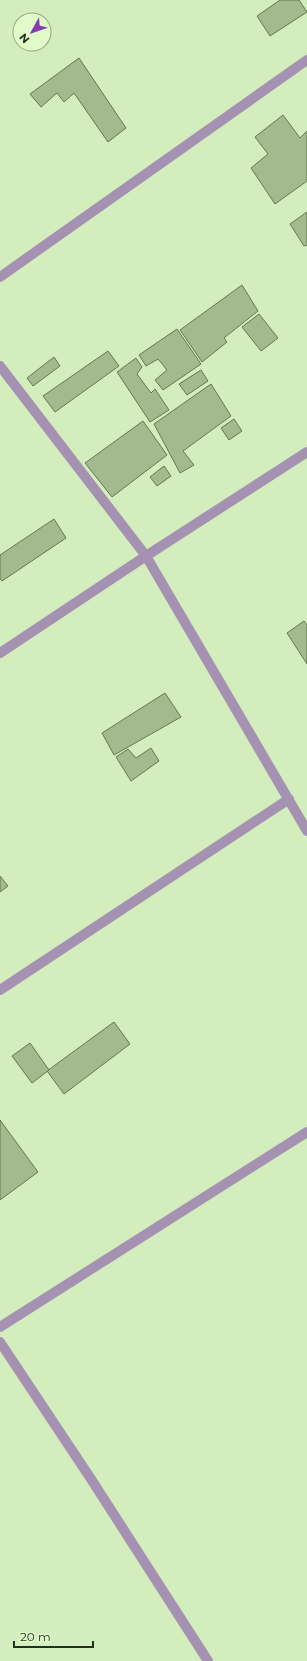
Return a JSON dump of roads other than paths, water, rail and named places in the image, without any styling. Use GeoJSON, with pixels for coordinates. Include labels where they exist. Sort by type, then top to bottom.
{"type":"FeatureCollection","features":[{"type":"Feature","properties":{"kind":"street"},"geometry":{"type":"LineString","coordinates":[[0,277],[307,60]]}},
{"type":"Feature","properties":{"kind":"street"},"geometry":{"type":"LineString","coordinates":[[0,366],[146,556],[307,831]]}},
{"type":"Feature","properties":{"kind":"street"},"geometry":{"type":"LineString","coordinates":[[0,653],[307,452]]}},
{"type":"Feature","properties":{"kind":"street"},"geometry":{"type":"LineString","coordinates":[[0,990],[289,799]]}},
{"type":"Feature","properties":{"kind":"street"},"geometry":{"type":"LineString","coordinates":[[0,1327],[307,1132]]}},
{"type":"Feature","properties":{"kind":"street"},"geometry":{"type":"LineString","coordinates":[[0,1342],[91,1479],[208,1661]]}}]}
